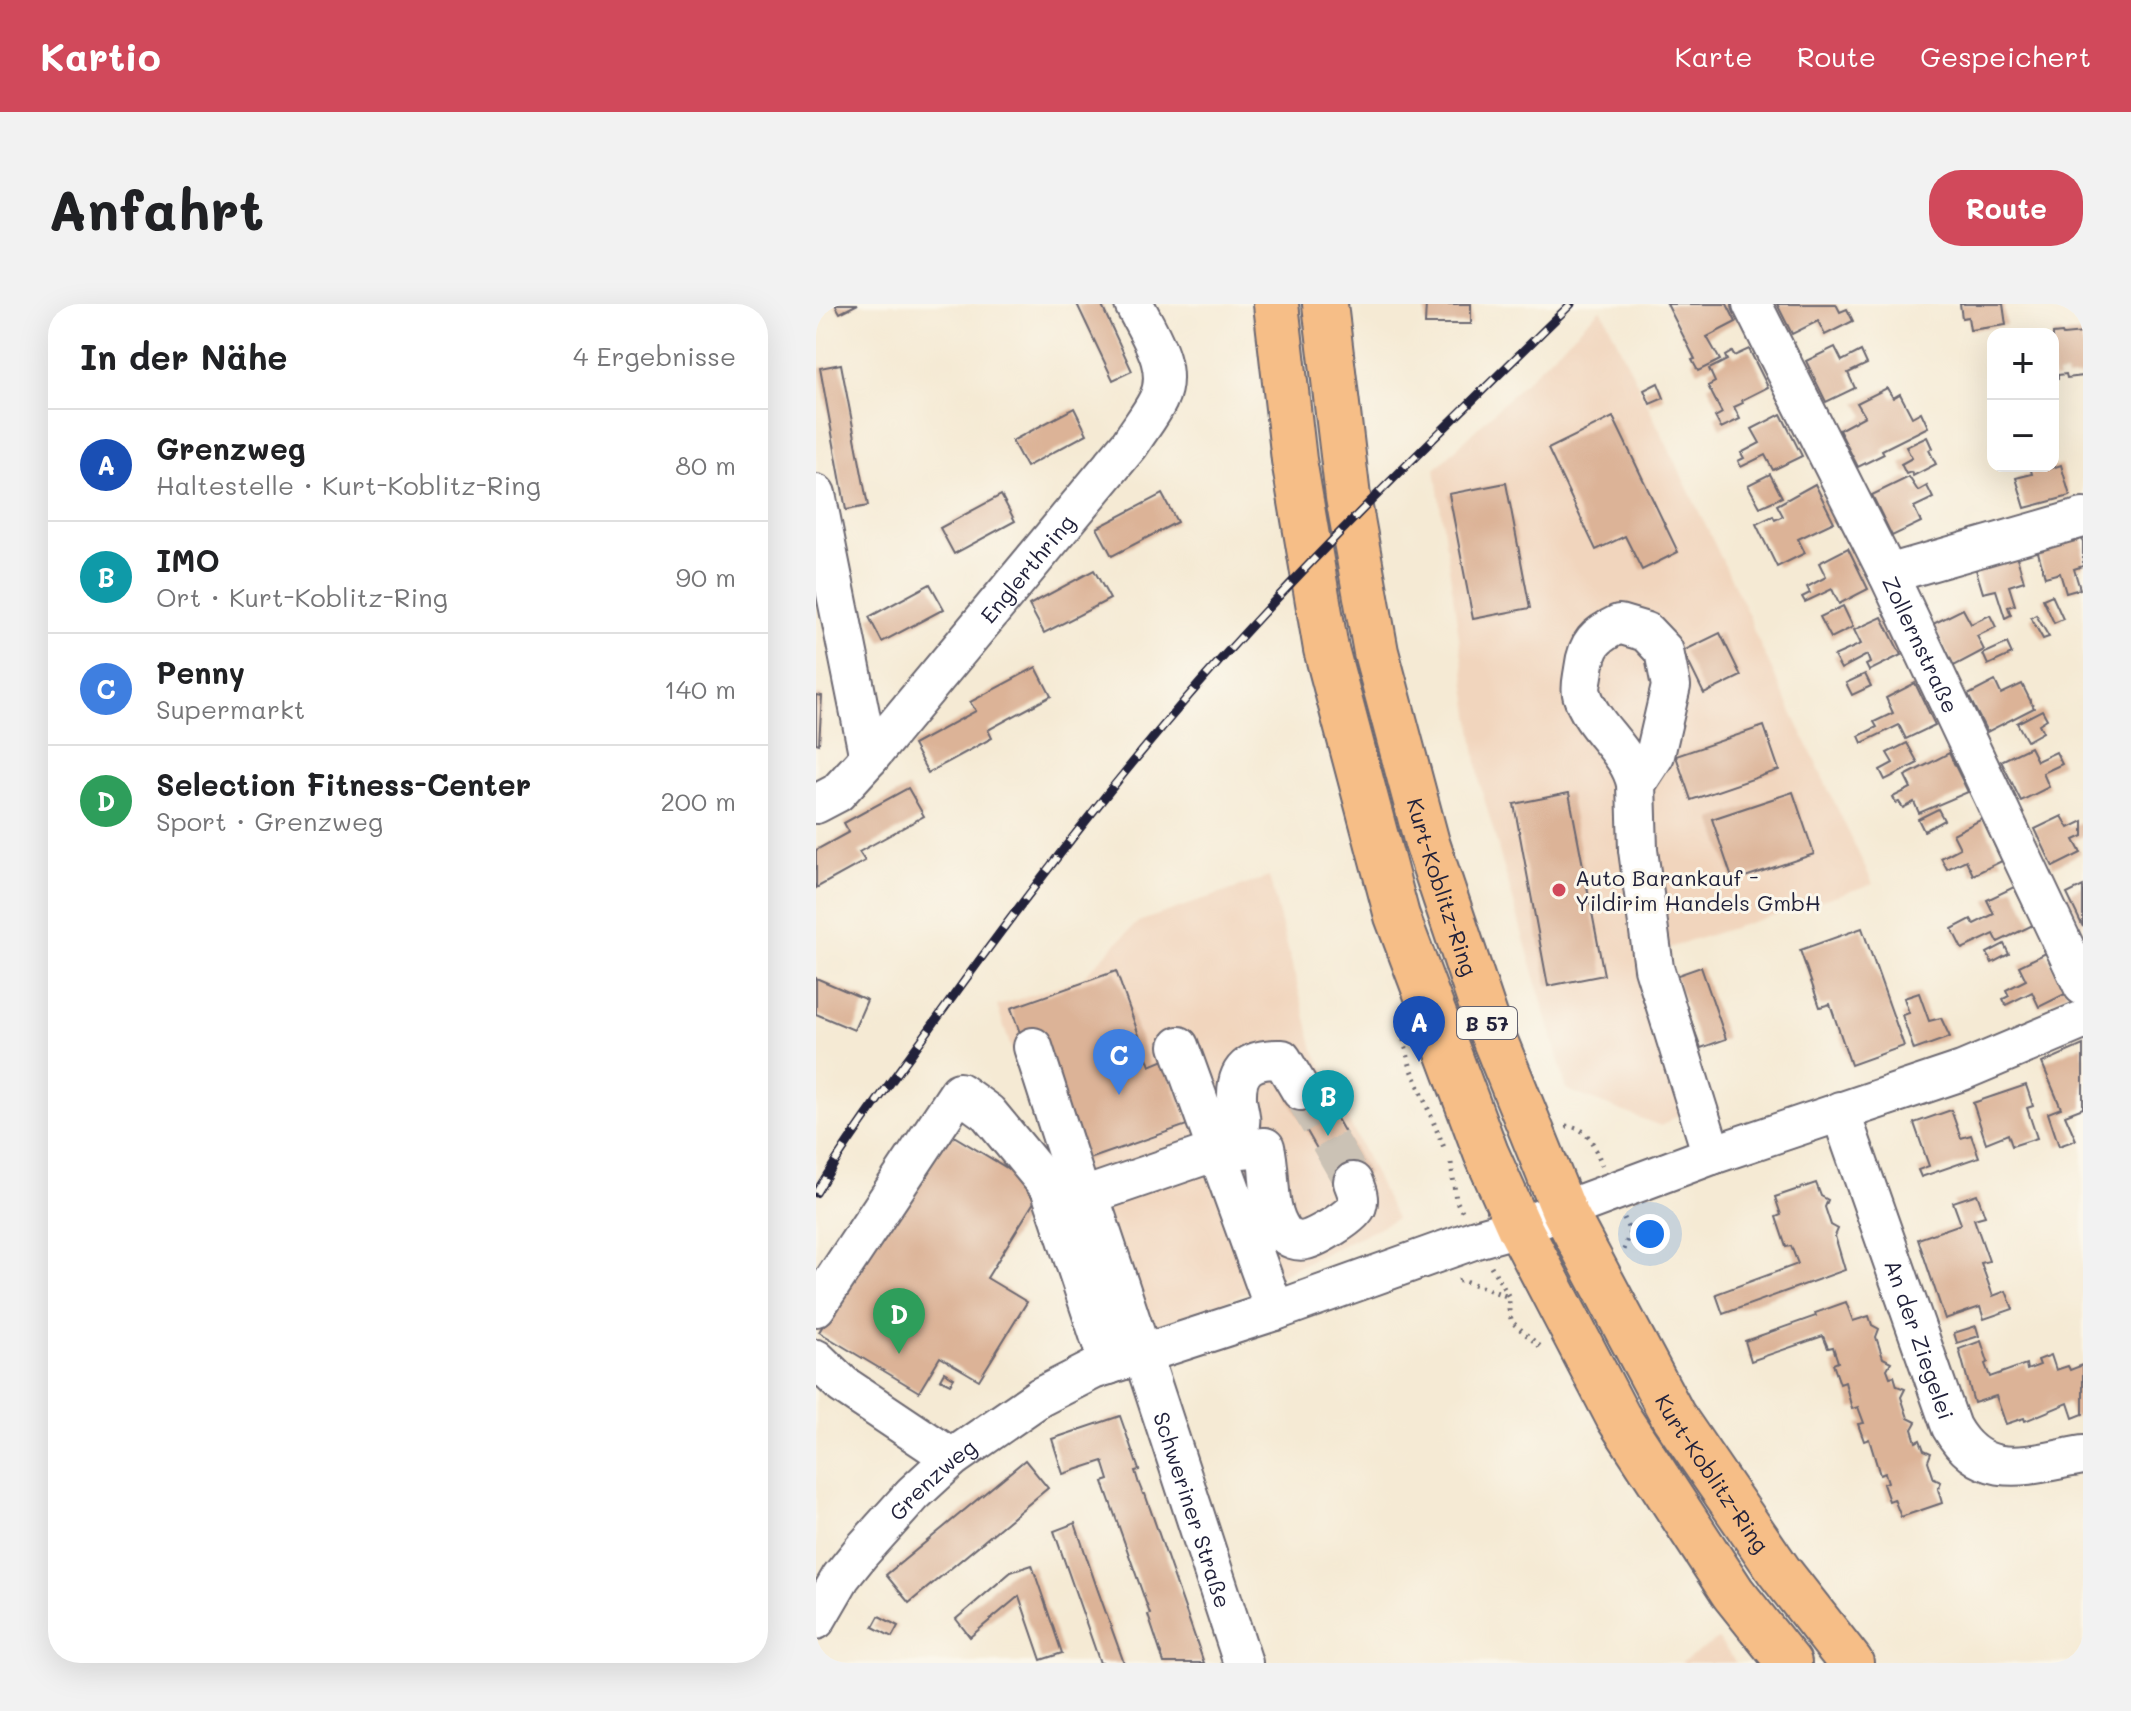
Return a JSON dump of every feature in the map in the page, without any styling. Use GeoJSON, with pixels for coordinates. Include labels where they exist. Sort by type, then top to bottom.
{"type":"FeatureCollection","features":[{"type":"Feature","properties":{"kind":"main road","name":"B 57"},"geometry":{"type":"LineString","coordinates":[[1276,304],[1294,460],[1326,649],[1397,916],[1486,1153],[1519,1227],[1618,1417],[1733,1593],[1789,1663]]}},
{"type":"Feature","properties":{"kind":"main road","name":"Kurt-Koblitz-Ring"},"geometry":{"type":"LineString","coordinates":[[1325,304],[1348,497],[1376,652],[1427,843],[1485,1016],[1564,1211],[1673,1416],[1779,1571],[1851,1663]]}},
{"type":"Feature","properties":{"kind":"street","name":"Englerthring"},"geometry":{"type":"LineString","coordinates":[[816,804],[837,793],[869,758],[1130,444],[1158,399],[1165,378],[1159,357],[1134,304]]}},
{"type":"Feature","properties":{"kind":"street","name":"Zollernstraße"},"geometry":{"type":"LineString","coordinates":[[1752,304],[1888,574],[2083,986]]}},
{"type":"Feature","properties":{"kind":"street"},"geometry":{"type":"LineString","coordinates":[[816,494],[869,758]]}},
{"type":"Feature","properties":{"kind":"street"},"geometry":{"type":"LineString","coordinates":[[1888,574],[2083,518]]}},
{"type":"Feature","properties":{"kind":"street"},"geometry":{"type":"LineString","coordinates":[[1636,784],[1638,850],[1654,968],[1712,1155]]}},
{"type":"Feature","properties":{"kind":"street"},"geometry":{"type":"LineString","coordinates":[[1564,1211],[1712,1155],[1962,1071],[2083,1020]]}},
{"type":"Feature","properties":{"kind":"street"},"geometry":{"type":"LineString","coordinates":[[1179,1046],[1275,1311]]}},
{"type":"Feature","properties":{"kind":"street"},"geometry":{"type":"LineString","coordinates":[[1033,1047],[1078,1187],[1089,1195],[1126,1360]]}},
{"type":"Feature","properties":{"kind":"street"},"geometry":{"type":"LineString","coordinates":[[1217,1151],[1233,1138],[1239,1128],[1236,1096],[1239,1079],[1246,1067],[1262,1058],[1282,1059],[1301,1091]]}},
{"type":"Feature","properties":{"kind":"street"},"geometry":{"type":"LineString","coordinates":[[816,1307],[959,1092],[988,1113],[1050,1188],[1126,1360]]}},
{"type":"Feature","properties":{"kind":"street","name":"An der Ziegelei"},"geometry":{"type":"LineString","coordinates":[[1840,1111],[1951,1427],[1963,1447],[1979,1459],[2011,1466],[2083,1455]]}},
{"type":"Feature","properties":{"kind":"street"},"geometry":{"type":"LineString","coordinates":[[1089,1195],[1217,1151],[1265,1147],[1269,1190],[1275,1212],[1282,1231],[1298,1241],[1309,1240],[1353,1213],[1358,1205],[1358,1195],[1353,1182]]}},
{"type":"Feature","properties":{"kind":"street","name":"Grenzweg"},"geometry":{"type":"LineString","coordinates":[[816,1620],[828,1570],[952,1458],[1040,1397],[1093,1370],[1564,1211]]}},
{"type":"Feature","properties":{"kind":"street"},"geometry":{"type":"LineString","coordinates":[[816,1359],[843,1385],[952,1458]]}},
{"type":"Feature","properties":{"kind":"street","name":"Schweriner Straße"},"geometry":{"type":"LineString","coordinates":[[1126,1360],[1170,1443],[1243,1663]]}},
{"type":"Feature","properties":{"kind":"path"},"geometry":{"type":"LineString","coordinates":[[1452,1167],[1456,1200],[1476,1239]]}},
{"type":"Feature","properties":{"kind":"shaded area"},"geometry":{"type":"Polygon","coordinates":[[[1601,308],[1873,884],[1662,950],[1685,1110],[1661,1126],[1567,1090],[1480,784],[1435,469],[1601,308]]]}},
{"type":"Feature","properties":{"kind":"shaded area"},"geometry":{"type":"Polygon","coordinates":[[[1269,877],[1314,1049],[1396,1219],[1222,1303],[1109,1342],[997,1006],[1082,978],[1138,922],[1269,877]]]}},
{"type":"Feature","properties":{"kind":"shaded area"},"geometry":{"type":"Polygon","coordinates":[[[1718,1639],[1736,1663],[1680,1663],[1718,1639]]]}},
{"type":"Feature","properties":{"kind":"building"},"geometry":{"type":"Polygon","coordinates":[[[835,304],[858,304],[840,313],[835,304]]]}},
{"type":"Feature","properties":{"kind":"building"},"geometry":{"type":"Polygon","coordinates":[[[1077,304],[1101,304],[1132,371],[1113,380],[1077,304]]]}},
{"type":"Feature","properties":{"kind":"building"},"geometry":{"type":"Polygon","coordinates":[[[1426,304],[1471,304],[1471,324],[1425,324],[1426,304]]]}},
{"type":"Feature","properties":{"kind":"building"},"geometry":{"type":"Polygon","coordinates":[[[1667,304],[1727,304],[1736,322],[1707,337],[1720,360],[1698,371],[1667,304]]]}},
{"type":"Feature","properties":{"kind":"building"},"geometry":{"type":"Polygon","coordinates":[[[1777,304],[1836,304],[1840,312],[1847,309],[1853,321],[1825,335],[1818,321],[1792,334],[1777,304]]]}},
{"type":"Feature","properties":{"kind":"building"},"geometry":{"type":"Polygon","coordinates":[[[1960,304],[2003,304],[2006,325],[1970,330],[1968,317],[1962,318],[1960,304]]]}},
{"type":"Feature","properties":{"kind":"building"},"geometry":{"type":"Polygon","coordinates":[[[2059,333],[2083,333],[2083,376],[2067,378],[2066,374],[2059,375],[2059,333]]]}},
{"type":"Feature","properties":{"kind":"building"},"geometry":{"type":"Polygon","coordinates":[[[1835,347],[1842,361],[1861,351],[1867,364],[1848,373],[1855,388],[1826,402],[1806,361],[1835,347]]]}},
{"type":"Feature","properties":{"kind":"building"},"geometry":{"type":"Polygon","coordinates":[[[1749,349],[1768,387],[1742,400],[1743,403],[1734,407],[1740,419],[1721,428],[1715,417],[1722,413],[1708,386],[1715,382],[1709,369],[1727,360],[1725,356],[1732,352],[1734,356],[1749,349]]]}},
{"type":"Feature","properties":{"kind":"building"},"geometry":{"type":"Polygon","coordinates":[[[841,364],[868,506],[846,510],[820,368],[841,364]]]}},
{"type":"Feature","properties":{"kind":"building"},"geometry":{"type":"Polygon","coordinates":[[[1658,383],[1664,398],[1650,404],[1644,390],[1658,383]]]}},
{"type":"Feature","properties":{"kind":"building"},"geometry":{"type":"Polygon","coordinates":[[[1887,388],[1893,398],[1900,394],[1912,417],[1921,412],[1928,427],[1882,450],[1884,454],[1858,467],[1839,430],[1865,416],[1857,403],[1887,388]]]}},
{"type":"Feature","properties":{"kind":"building"},"geometry":{"type":"Polygon","coordinates":[[[1074,408],[1087,434],[1026,467],[1012,441],[1074,408]]]}},
{"type":"Feature","properties":{"kind":"building"},"geometry":{"type":"Polygon","coordinates":[[[1781,414],[1802,456],[1773,470],[1765,455],[1741,467],[1738,461],[1744,458],[1741,453],[1760,443],[1752,429],[1781,414]]]}},
{"type":"Feature","properties":{"kind":"building"},"geometry":{"type":"Polygon","coordinates":[[[1613,417],[1678,552],[1642,570],[1625,536],[1596,550],[1548,449],[1613,417]]]}},
{"type":"Feature","properties":{"kind":"building"},"geometry":{"type":"Polygon","coordinates":[[[1927,437],[1936,464],[1913,476],[1911,472],[1906,474],[1901,464],[1912,458],[1906,447],[1927,437]]]}},
{"type":"Feature","properties":{"kind":"building"},"geometry":{"type":"Polygon","coordinates":[[[2059,466],[2070,496],[2025,508],[2016,478],[2032,472],[2059,472],[2059,466]]]}},
{"type":"Feature","properties":{"kind":"building"},"geometry":{"type":"Polygon","coordinates":[[[1770,474],[1782,497],[1760,507],[1748,485],[1770,474]]]}},
{"type":"Feature","properties":{"kind":"building"},"geometry":{"type":"Polygon","coordinates":[[[1909,477],[1918,491],[1927,486],[1933,498],[1914,507],[1921,522],[1892,536],[1872,495],[1909,477]]]}},
{"type":"Feature","properties":{"kind":"building"},"geometry":{"type":"Polygon","coordinates":[[[1506,483],[1530,608],[1473,619],[1449,494],[1506,483]]]}},
{"type":"Feature","properties":{"kind":"building"},"geometry":{"type":"Polygon","coordinates":[[[1815,484],[1834,522],[1798,539],[1805,553],[1777,567],[1756,524],[1773,516],[1775,520],[1783,516],[1777,505],[1815,484]]]}},
{"type":"Feature","properties":{"kind":"building"},"geometry":{"type":"Polygon","coordinates":[[[1162,494],[1177,522],[1112,556],[1097,528],[1162,494]]]}},
{"type":"Feature","properties":{"kind":"building"},"geometry":{"type":"Polygon","coordinates":[[[1001,495],[1015,521],[954,554],[940,528],[1001,495]]]}},
{"type":"Feature","properties":{"kind":"building"},"geometry":{"type":"Polygon","coordinates":[[[2080,532],[2083,566],[2074,569],[2080,589],[2066,593],[2060,573],[2045,577],[2036,545],[2080,532]]]}},
{"type":"Feature","properties":{"kind":"building"},"geometry":{"type":"Polygon","coordinates":[[[1848,548],[1868,589],[1839,604],[1832,589],[1805,602],[1802,597],[1810,593],[1807,587],[1826,577],[1819,563],[1848,548]]]}},
{"type":"Feature","properties":{"kind":"building"},"geometry":{"type":"Polygon","coordinates":[[[2015,551],[2024,581],[2009,586],[2015,605],[2008,607],[2011,615],[2005,618],[1996,590],[1983,593],[1974,563],[2015,551]]]}},
{"type":"Feature","properties":{"kind":"building"},"geometry":{"type":"Polygon","coordinates":[[[1094,570],[1110,599],[1044,633],[1029,605],[1094,570]]]}},
{"type":"Feature","properties":{"kind":"building"},"geometry":{"type":"Polygon","coordinates":[[[930,584],[944,609],[882,642],[869,617],[930,584]]]}},
{"type":"Feature","properties":{"kind":"building"},"geometry":{"type":"Polygon","coordinates":[[[2052,595],[2063,619],[2054,623],[2043,599],[2052,595]]]}},
{"type":"Feature","properties":{"kind":"building"},"geometry":{"type":"Polygon","coordinates":[[[1843,606],[1853,627],[1831,638],[1820,617],[1843,606]]]}},
{"type":"Feature","properties":{"kind":"building"},"geometry":{"type":"Polygon","coordinates":[[[1963,609],[1971,624],[1990,615],[1996,627],[1977,636],[1984,650],[1954,666],[1933,624],[1963,609]]]}},
{"type":"Feature","properties":{"kind":"building"},"geometry":{"type":"Polygon","coordinates":[[[2036,615],[2049,637],[2043,639],[2031,618],[2036,615]]]}},
{"type":"Feature","properties":{"kind":"building"},"geometry":{"type":"Polygon","coordinates":[[[1882,617],[1901,655],[1869,671],[1867,655],[1841,669],[1834,656],[1861,644],[1854,630],[1882,617]]]}},
{"type":"Feature","properties":{"kind":"building"},"geometry":{"type":"Polygon","coordinates":[[[1720,633],[1741,676],[1704,694],[1683,651],[1720,633]]]}},
{"type":"Feature","properties":{"kind":"building"},"geometry":{"type":"Polygon","coordinates":[[[2007,643],[2012,654],[1988,665],[1983,654],[2007,643]]]}},
{"type":"Feature","properties":{"kind":"building"},"geometry":{"type":"Polygon","coordinates":[[[1036,667],[1051,696],[988,730],[992,738],[928,773],[913,745],[976,711],[970,702],[1036,667]]]}},
{"type":"Feature","properties":{"kind":"building"},"geometry":{"type":"Polygon","coordinates":[[[1865,674],[1871,686],[1852,695],[1846,683],[1865,674]]]}},
{"type":"Feature","properties":{"kind":"building"},"geometry":{"type":"Polygon","coordinates":[[[1995,681],[2001,694],[2022,684],[2034,708],[1987,732],[1968,695],[1995,681]]]}},
{"type":"Feature","properties":{"kind":"building"},"geometry":{"type":"Polygon","coordinates":[[[1915,683],[1935,725],[1906,739],[1899,725],[1862,743],[1859,736],[1877,727],[1874,722],[1893,713],[1886,698],[1915,683]]]}},
{"type":"Feature","properties":{"kind":"building"},"geometry":{"type":"Polygon","coordinates":[[[816,695],[822,696],[819,744],[816,743],[816,695]]]}},
{"type":"Feature","properties":{"kind":"building"},"geometry":{"type":"Polygon","coordinates":[[[2042,710],[2047,719],[2039,724],[2043,732],[2027,741],[2017,723],[2042,710]]]}},
{"type":"Feature","properties":{"kind":"building"},"geometry":{"type":"Polygon","coordinates":[[[1764,726],[1779,770],[1691,800],[1676,756],[1764,726]]]}},
{"type":"Feature","properties":{"kind":"building"},"geometry":{"type":"Polygon","coordinates":[[[1907,743],[1918,763],[1885,780],[1880,770],[1893,763],[1887,753],[1907,743]]]}},
{"type":"Feature","properties":{"kind":"building"},"geometry":{"type":"Polygon","coordinates":[[[2030,747],[2037,761],[2056,752],[2062,764],[2043,773],[2049,787],[2021,801],[2001,761],[2030,747]]]}},
{"type":"Feature","properties":{"kind":"building"},"geometry":{"type":"Polygon","coordinates":[[[1949,753],[1968,792],[1919,813],[1914,802],[1903,808],[1899,802],[1896,803],[1893,797],[1911,788],[1905,776],[1949,753]]]}},
{"type":"Feature","properties":{"kind":"building"},"geometry":{"type":"Polygon","coordinates":[[[908,788],[924,816],[859,852],[865,861],[816,888],[816,850],[849,832],[844,823],[908,788]]]}},
{"type":"Feature","properties":{"kind":"building"},"geometry":{"type":"Polygon","coordinates":[[[1793,792],[1814,854],[1733,881],[1712,819],[1793,792]]]}},
{"type":"Feature","properties":{"kind":"building","name":"Auto Barankauf - Yildirim Handels GmbH"},"geometry":{"type":"Polygon","coordinates":[[[1569,793],[1604,975],[1548,986],[1514,804],[1569,793]]]}},
{"type":"Feature","properties":{"kind":"building"},"geometry":{"type":"Polygon","coordinates":[[[1938,809],[1944,820],[1924,831],[1918,819],[1938,809]]]}},
{"type":"Feature","properties":{"kind":"building"},"geometry":{"type":"Polygon","coordinates":[[[2062,816],[2069,828],[2083,821],[2083,836],[2074,840],[2081,853],[2053,867],[2035,829],[2062,816]]]}},
{"type":"Feature","properties":{"kind":"building"},"geometry":{"type":"Polygon","coordinates":[[[1982,819],[2002,861],[1973,875],[1966,860],[1947,869],[1941,858],[1960,848],[1953,834],[1982,819]]]}},
{"type":"Feature","properties":{"kind":"building"},"geometry":{"type":"Polygon","coordinates":[[[2083,886],[2083,927],[2067,894],[2083,886]]]}},
{"type":"Feature","properties":{"kind":"building"},"geometry":{"type":"Polygon","coordinates":[[[2014,887],[2033,925],[1998,942],[1994,934],[1962,949],[1952,929],[1971,919],[1974,924],[1994,914],[1987,900],[2014,887]]]}},
{"type":"Feature","properties":{"kind":"building"},"geometry":{"type":"Polygon","coordinates":[[[1862,928],[1904,1046],[1851,1065],[1830,1004],[1820,1007],[1800,950],[1862,928]]]}},
{"type":"Feature","properties":{"kind":"building"},"geometry":{"type":"Polygon","coordinates":[[[2004,944],[2009,954],[1992,963],[1987,953],[2004,944]]]}},
{"type":"Feature","properties":{"kind":"building"},"geometry":{"type":"Polygon","coordinates":[[[2046,953],[2067,993],[2039,1007],[2032,992],[2006,1005],[2003,999],[2009,996],[2006,990],[2026,980],[2019,966],[2046,953]]]}},
{"type":"Feature","properties":{"kind":"building"},"geometry":{"type":"Polygon","coordinates":[[[1701,967],[1726,1039],[1701,1048],[1675,976],[1701,967]]]}},
{"type":"Feature","properties":{"kind":"building"},"geometry":{"type":"Polygon","coordinates":[[[1116,971],[1150,1066],[1164,1060],[1187,1125],[1084,1161],[1024,1044],[1011,1008],[1116,971]]]}},
{"type":"Feature","properties":{"kind":"building"},"geometry":{"type":"Polygon","coordinates":[[[816,978],[867,1000],[854,1030],[816,1014],[816,978]]]}},
{"type":"Feature","properties":{"kind":"building"},"geometry":{"type":"Polygon","coordinates":[[[1919,993],[1929,1021],[1941,1018],[1950,1037],[1914,1050],[1902,1015],[1909,1013],[1904,998],[1919,993]]]}},
{"type":"Feature","properties":{"kind":"building"},"geometry":{"type":"Polygon","coordinates":[[[2083,1045],[2083,1108],[2065,1115],[2076,1140],[2059,1146],[2048,1113],[2061,1108],[2042,1063],[2083,1045]]]}},
{"type":"Feature","properties":{"kind":"building"},"geometry":{"type":"Polygon","coordinates":[[[1316,1082],[1368,1173],[1340,1189],[1288,1098],[1316,1082]]]}},
{"type":"Feature","properties":{"kind":"building"},"geometry":{"type":"Polygon","coordinates":[[[2026,1085],[2033,1106],[2027,1108],[2037,1138],[2012,1146],[2008,1134],[1986,1143],[1973,1103],[2026,1085]]]}},
{"type":"Feature","properties":{"kind":"building"},"geometry":{"type":"Polygon","coordinates":[[[1951,1110],[1961,1138],[1971,1135],[1979,1157],[1921,1177],[1918,1170],[1929,1166],[1914,1123],[1951,1110]]]}},
{"type":"Feature","properties":{"kind":"building"},"geometry":{"type":"Polygon","coordinates":[[[942,1129],[1042,1189],[987,1278],[1027,1302],[979,1380],[940,1357],[919,1392],[819,1332],[942,1129]]]}},
{"type":"Feature","properties":{"kind":"building"},"geometry":{"type":"Polygon","coordinates":[[[1816,1183],[1821,1196],[1828,1200],[1825,1207],[1831,1225],[1838,1229],[1835,1236],[1845,1270],[1723,1314],[1716,1294],[1798,1264],[1791,1246],[1786,1247],[1776,1217],[1781,1215],[1775,1197],[1816,1183]]]}},
{"type":"Feature","properties":{"kind":"building"},"geometry":{"type":"Polygon","coordinates":[[[1977,1194],[1985,1216],[1974,1219],[1989,1261],[1981,1263],[1993,1296],[2006,1291],[2013,1309],[1984,1319],[1980,1307],[1945,1319],[1918,1239],[1961,1224],[1953,1202],[1977,1194]]]}},
{"type":"Feature","properties":{"kind":"building"},"geometry":{"type":"Polygon","coordinates":[[[1846,1302],[1853,1321],[1869,1316],[1872,1325],[1879,1329],[1876,1337],[1883,1358],[1891,1362],[1887,1369],[1890,1377],[1894,1376],[1897,1386],[1905,1389],[1901,1397],[1908,1418],[1916,1422],[1912,1429],[1916,1442],[1920,1440],[1924,1450],[1931,1453],[1928,1461],[1934,1479],[1941,1482],[1938,1489],[1942,1503],[1901,1517],[1894,1499],[1889,1501],[1883,1484],[1888,1482],[1885,1473],[1880,1475],[1869,1439],[1864,1441],[1858,1424],[1864,1423],[1858,1407],[1852,1409],[1845,1382],[1840,1384],[1833,1364],[1838,1362],[1833,1347],[1828,1348],[1823,1336],[1751,1361],[1745,1341],[1846,1302]]]}},
{"type":"Feature","properties":{"kind":"building"},"geometry":{"type":"Polygon","coordinates":[[[1976,1326],[1979,1336],[1957,1343],[1954,1333],[1976,1326]]]}},
{"type":"Feature","properties":{"kind":"building"},"geometry":{"type":"Polygon","coordinates":[[[1981,1341],[1990,1377],[2026,1364],[2027,1370],[2040,1365],[2038,1360],[2051,1355],[2056,1370],[2068,1366],[2070,1370],[2083,1365],[2083,1414],[2073,1418],[2068,1403],[2025,1421],[2024,1418],[2006,1424],[1996,1396],[1974,1403],[1959,1349],[1981,1341]]]}},
{"type":"Feature","properties":{"kind":"building"},"geometry":{"type":"Polygon","coordinates":[[[944,1372],[954,1378],[950,1384],[940,1379],[944,1372]]]}},
{"type":"Feature","properties":{"kind":"building"},"geometry":{"type":"Polygon","coordinates":[[[1120,1416],[1139,1470],[1135,1471],[1139,1484],[1204,1663],[1164,1663],[1103,1482],[1109,1480],[1103,1461],[1063,1474],[1052,1439],[1120,1416]]]}},
{"type":"Feature","properties":{"kind":"building"},"geometry":{"type":"Polygon","coordinates":[[[1025,1460],[1048,1488],[909,1603],[886,1575],[1025,1460]]]}},
{"type":"Feature","properties":{"kind":"building"},"geometry":{"type":"Polygon","coordinates":[[[1075,1523],[1124,1663],[1100,1663],[1054,1531],[1075,1523]]]}},
{"type":"Feature","properties":{"kind":"building"},"geometry":{"type":"Polygon","coordinates":[[[1032,1565],[1062,1653],[1041,1660],[1019,1596],[970,1637],[956,1619],[1011,1572],[1032,1565]]]}},
{"type":"Feature","properties":{"kind":"building"},"geometry":{"type":"Polygon","coordinates":[[[879,1616],[898,1626],[892,1637],[873,1627],[879,1616]]]}},
{"type":"Feature","properties":{"kind":"tunnel"},"geometry":{"type":"LineString","coordinates":[[1301,1091],[1353,1182]]}},
{"type":"Feature","properties":{"kind":"railway"},"geometry":{"type":"LineString","coordinates":[[816,1193],[878,1100],[1007,923],[1171,716],[1339,533],[1571,304]]}},
{"type":"Feature","properties":{"kind":"place","name":"Auto Barankauf - Yildirim Handels GmbH"},"geometry":{"type":"Point","coordinates":[1559,890]}},
{"type":"Feature","properties":{"kind":"place","name":"Grenzweg"},"geometry":{"type":"Point","coordinates":[1419,1062]}},
{"type":"Feature","properties":{"kind":"place","name":"Penny"},"geometry":{"type":"Point","coordinates":[1119,1095]}},
{"type":"Feature","properties":{"kind":"place","name":"IMO"},"geometry":{"type":"Point","coordinates":[1328,1136]}},
{"type":"Feature","properties":{"kind":"place","name":"Selection Fitness-Center"},"geometry":{"type":"Point","coordinates":[899,1354]}}]}
